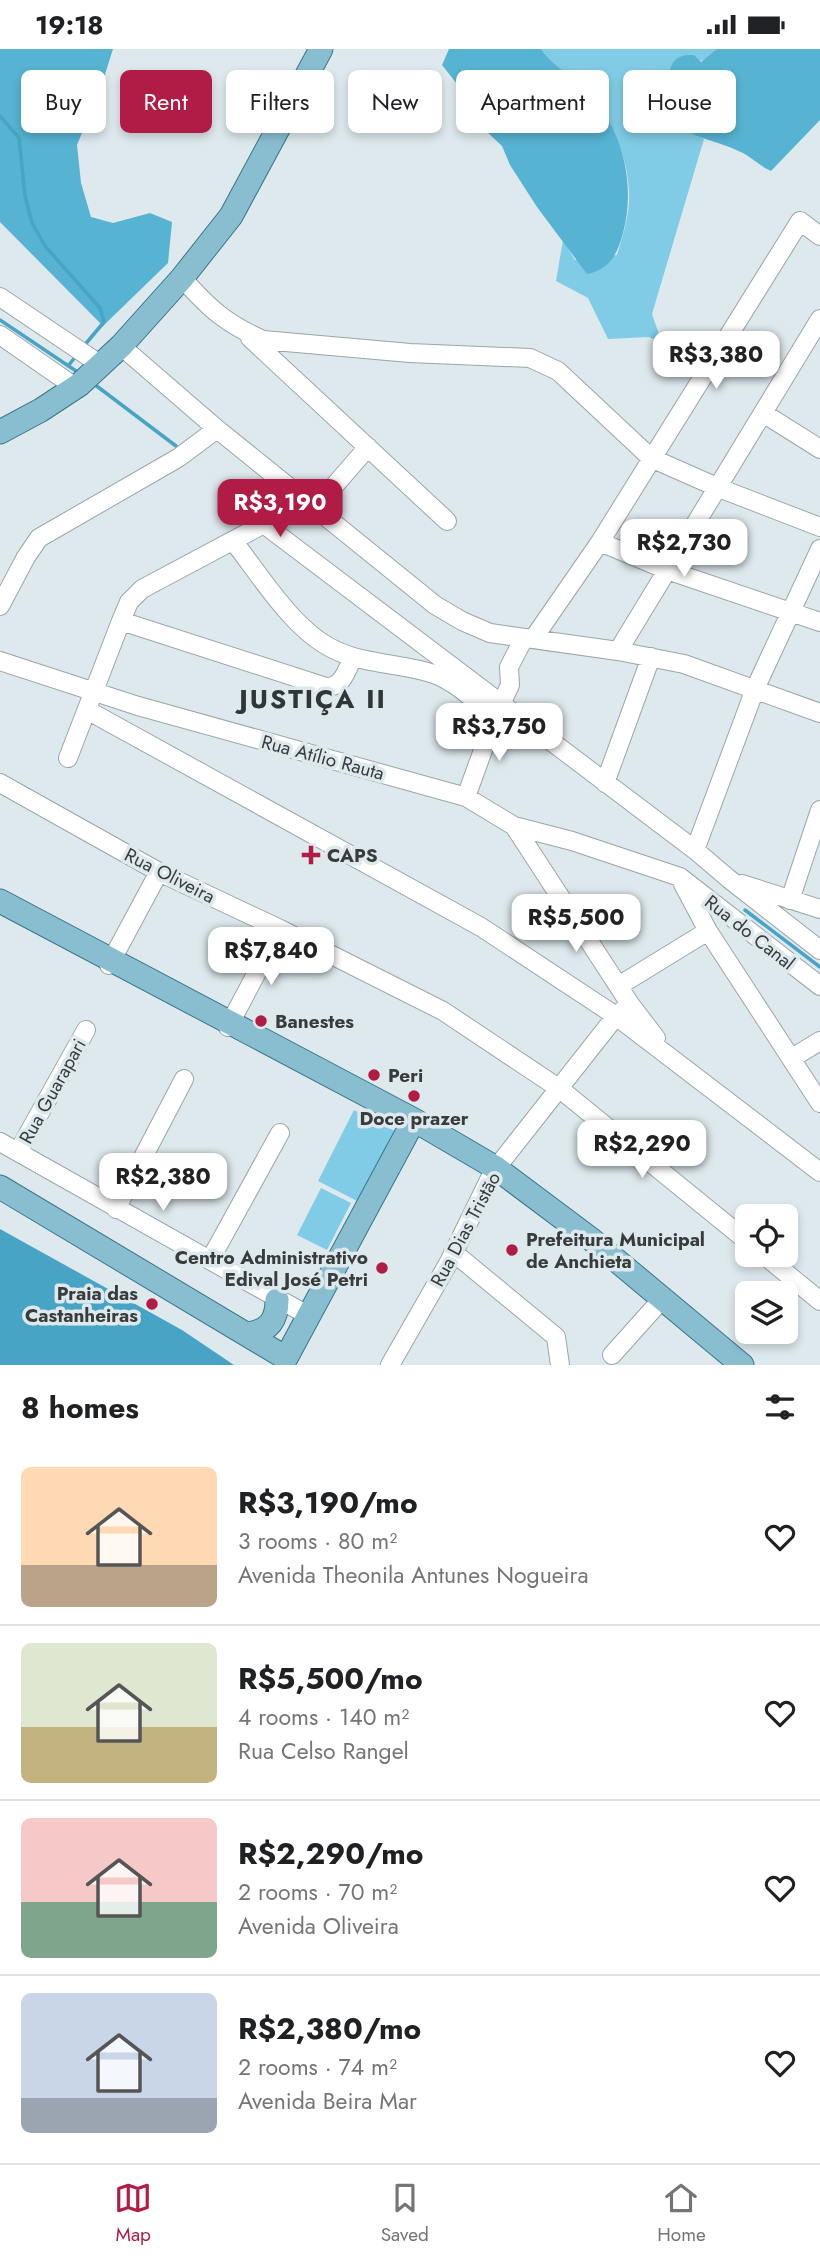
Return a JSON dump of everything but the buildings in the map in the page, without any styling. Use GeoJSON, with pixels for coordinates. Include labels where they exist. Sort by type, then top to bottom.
{"type":"FeatureCollection","features":[{"type":"Feature","properties":{"kind":"main road"},"geometry":{"type":"LineString","coordinates":[[0,432],[41,410],[84,368],[121,346],[182,278],[231,216],[321,49]]}},
{"type":"Feature","properties":{"kind":"main road"},"geometry":{"type":"LineString","coordinates":[[0,901],[413,1122],[495,1170],[742,1365]]}},
{"type":"Feature","properties":{"kind":"main road"},"geometry":{"type":"LineString","coordinates":[[0,907],[111,962]]}},
{"type":"Feature","properties":{"kind":"main road"},"geometry":{"type":"LineString","coordinates":[[0,1187],[291,1361],[309,1316],[413,1122]]}},
{"type":"Feature","properties":{"kind":"main road"},"geometry":{"type":"LineString","coordinates":[[248,1334],[259,1333],[272,1323],[277,1313],[277,1300]]}},
{"type":"Feature","properties":{"kind":"main road"},"geometry":{"type":"LineString","coordinates":[[661,1301],[735,1365]]}},
{"type":"Feature","properties":{"kind":"street"},"geometry":{"type":"LineString","coordinates":[[466,797],[497,710],[510,685],[509,667],[600,542],[800,221],[820,236]]}},
{"type":"Feature","properties":{"kind":"street"},"geometry":{"type":"LineString","coordinates":[[182,278],[212,311],[263,341],[410,353],[530,358],[558,371],[651,459],[820,527]]}},
{"type":"Feature","properties":{"kind":"street"},"geometry":{"type":"LineString","coordinates":[[0,297],[84,368]]}},
{"type":"Feature","properties":{"kind":"street"},"geometry":{"type":"LineString","coordinates":[[618,651],[820,319]]}},
{"type":"Feature","properties":{"kind":"street"},"geometry":{"type":"LineString","coordinates":[[243,331],[447,521]]}},
{"type":"Feature","properties":{"kind":"street"},"geometry":{"type":"LineString","coordinates":[[0,335],[84,368]]}},
{"type":"Feature","properties":{"kind":"street"},"geometry":{"type":"LineString","coordinates":[[121,346],[311,505],[435,605],[462,621],[491,633],[618,651],[684,664],[820,713]]}},
{"type":"Feature","properties":{"kind":"street"},"geometry":{"type":"LineString","coordinates":[[763,413],[820,449]]}},
{"type":"Feature","properties":{"kind":"street"},"geometry":{"type":"LineString","coordinates":[[0,606],[38,538],[178,458],[217,429]]}},
{"type":"Feature","properties":{"kind":"street"},"geometry":{"type":"LineString","coordinates":[[68,758],[129,602],[142,589],[265,525],[311,505],[368,447]]}},
{"type":"Feature","properties":{"kind":"street"},"geometry":{"type":"LineString","coordinates":[[265,525],[497,710]]}},
{"type":"Feature","properties":{"kind":"street"},"geometry":{"type":"LineString","coordinates":[[234,542],[293,618],[314,638],[334,650],[354,657],[432,673],[497,710]]}},
{"type":"Feature","properties":{"kind":"street"},"geometry":{"type":"LineString","coordinates":[[600,542],[667,570],[820,622]]}},
{"type":"Feature","properties":{"kind":"street"},"geometry":{"type":"LineString","coordinates":[[820,549],[755,689],[700,853],[680,877],[708,931],[820,1103]]}},
{"type":"Feature","properties":{"kind":"street"},"geometry":{"type":"LineString","coordinates":[[121,621],[332,688],[340,681],[354,657]]}},
{"type":"Feature","properties":{"kind":"street"},"geometry":{"type":"LineString","coordinates":[[605,783],[651,657]]}},
{"type":"Feature","properties":{"kind":"street","name":"Rua Atílio Rauta"},"geometry":{"type":"LineString","coordinates":[[0,661],[138,706],[466,797],[514,825],[680,877]]}},
{"type":"Feature","properties":{"kind":"street"},"geometry":{"type":"LineString","coordinates":[[87,710],[481,926],[616,1016],[820,1172]]}},
{"type":"Feature","properties":{"kind":"street","name":"Rua do Canal"},"geometry":{"type":"LineString","coordinates":[[497,710],[605,783],[700,853],[820,950]]}},
{"type":"Feature","properties":{"kind":"street","name":"Rua Oliveira"},"geometry":{"type":"LineString","coordinates":[[0,783],[159,872],[443,1011],[560,1089],[735,1231]]}},
{"type":"Feature","properties":{"kind":"street"},"geometry":{"type":"LineString","coordinates":[[790,900],[820,810]]}},
{"type":"Feature","properties":{"kind":"street"},"geometry":{"type":"LineString","coordinates":[[514,825],[630,1003],[671,1057]]}},
{"type":"Feature","properties":{"kind":"street"},"geometry":{"type":"LineString","coordinates":[[111,962],[159,872]]}},
{"type":"Feature","properties":{"kind":"street","name":"Rua do Canal"},"geometry":{"type":"LineString","coordinates":[[680,877],[820,986]]}},
{"type":"Feature","properties":{"kind":"street"},"geometry":{"type":"LineString","coordinates":[[729,879],[820,909]]}},
{"type":"Feature","properties":{"kind":"street"},"geometry":{"type":"LineString","coordinates":[[229,1025],[280,929]]}},
{"type":"Feature","properties":{"kind":"street"},"geometry":{"type":"LineString","coordinates":[[620,985],[708,931]]}},
{"type":"Feature","properties":{"kind":"street","name":"Rua Dias Tristão"},"geometry":{"type":"LineString","coordinates":[[394,1363],[495,1170],[616,1016],[630,1003]]}},
{"type":"Feature","properties":{"kind":"street","name":"Rua Guarapari"},"geometry":{"type":"LineString","coordinates":[[18,1152],[86,1030]]}},
{"type":"Feature","properties":{"kind":"street"},"geometry":{"type":"LineString","coordinates":[[792,1058],[820,1041]]}},
{"type":"Feature","properties":{"kind":"street"},"geometry":{"type":"LineString","coordinates":[[116,1209],[184,1079]]}},
{"type":"Feature","properties":{"kind":"street"},"geometry":{"type":"LineString","coordinates":[[210,1260],[280,1133]]}},
{"type":"Feature","properties":{"kind":"street"},"geometry":{"type":"LineString","coordinates":[[0,1142],[309,1316]]}},
{"type":"Feature","properties":{"kind":"street"},"geometry":{"type":"LineString","coordinates":[[453,1252],[556,1337],[560,1365]]}},
{"type":"Feature","properties":{"kind":"street"},"geometry":{"type":"LineString","coordinates":[[779,1267],[820,1301]]}},
{"type":"Feature","properties":{"kind":"street"},"geometry":{"type":"LineString","coordinates":[[611,1355],[661,1301]]}},
{"type":"Feature","properties":{"kind":"shaded area"},"geometry":{"type":"Polygon","coordinates":[[[0,49],[113,49],[106,71],[21,70],[21,133],[82,133],[77,145],[81,183],[91,217],[113,223],[150,213],[172,222],[168,263],[103,326],[0,222],[0,49]]]}},
{"type":"Feature","properties":{"kind":"shaded area"},"geometry":{"type":"Polygon","coordinates":[[[449,49],[541,49],[562,70],[456,70],[456,83],[442,65],[449,49]]]}},
{"type":"Feature","properties":{"kind":"shaded area"},"geometry":{"type":"Polygon","coordinates":[[[541,49],[717,49],[706,59],[673,70],[623,70],[623,133],[692,133],[704,139],[652,314],[662,343],[649,337],[608,339],[588,298],[556,281],[563,240],[575,260],[617,255],[627,215],[629,187],[623,155],[609,122],[609,70],[562,70],[541,49]]]}},
{"type":"Feature","properties":{"kind":"shaded area"},"geometry":{"type":"Polygon","coordinates":[[[717,49],[820,49],[820,120],[771,171],[743,153],[694,135],[690,133],[736,133],[736,70],[670,70],[674,62],[684,55],[694,55],[701,62],[717,49]]]}},
{"type":"Feature","properties":{"kind":"shaded area"},"geometry":{"type":"Polygon","coordinates":[[[609,121],[622,153],[628,193],[621,241],[607,265],[587,274],[537,207],[510,165],[502,146],[488,133],[609,133],[609,121]]]}},
{"type":"Feature","properties":{"kind":"shaded area"},"geometry":{"type":"Polygon","coordinates":[[[354,1110],[399,1133],[363,1204],[318,1181],[354,1110]]]}},
{"type":"Feature","properties":{"kind":"shaded area"},"geometry":{"type":"Polygon","coordinates":[[[321,1188],[351,1203],[327,1250],[297,1235],[321,1188]]]}},
{"type":"Feature","properties":{"kind":"shaded area"},"geometry":{"type":"Polygon","coordinates":[[[0,1229],[182,1330],[234,1365],[0,1365],[0,1229]]]}},
{"type":"Feature","properties":{"kind":"waterway"},"geometry":{"type":"LineString","coordinates":[[0,116],[19,138],[25,196],[32,223],[45,246],[100,308],[104,322],[83,347]]}},
{"type":"Feature","properties":{"kind":"waterway"},"geometry":{"type":"LineString","coordinates":[[0,320],[79,373]]}},
{"type":"Feature","properties":{"kind":"waterway"},"geometry":{"type":"LineString","coordinates":[[68,366],[76,356]]}},
{"type":"Feature","properties":{"kind":"waterway"},"geometry":{"type":"LineString","coordinates":[[94,384],[176,446]]}},
{"type":"Feature","properties":{"kind":"waterway"},"geometry":{"type":"LineString","coordinates":[[745,910],[820,967]]}},
{"type":"Feature","properties":{"kind":"place","name":"CAPS"},"geometry":{"type":"Point","coordinates":[311,855]}},
{"type":"Feature","properties":{"kind":"place","name":"Banestes"},"geometry":{"type":"Point","coordinates":[261,1021]}},
{"type":"Feature","properties":{"kind":"place","name":"Peri"},"geometry":{"type":"Point","coordinates":[374,1075]}},
{"type":"Feature","properties":{"kind":"place","name":"Doce prazer"},"geometry":{"type":"Point","coordinates":[414,1096]}},
{"type":"Feature","properties":{"kind":"place","name":"Prefeitura Municipal de Anchieta"},"geometry":{"type":"Point","coordinates":[512,1250]}},
{"type":"Feature","properties":{"kind":"place","name":"Centro Administrativo Edival José Petri"},"geometry":{"type":"Point","coordinates":[382,1268]}},
{"type":"Feature","properties":{"kind":"place","name":"Praia das Castanheiras"},"geometry":{"type":"Point","coordinates":[152,1304]}},
{"type":"Feature","properties":{"kind":"district","name":"JUSTIÇA II"},"geometry":{"type":"Point","coordinates":[313,699]}}]}
